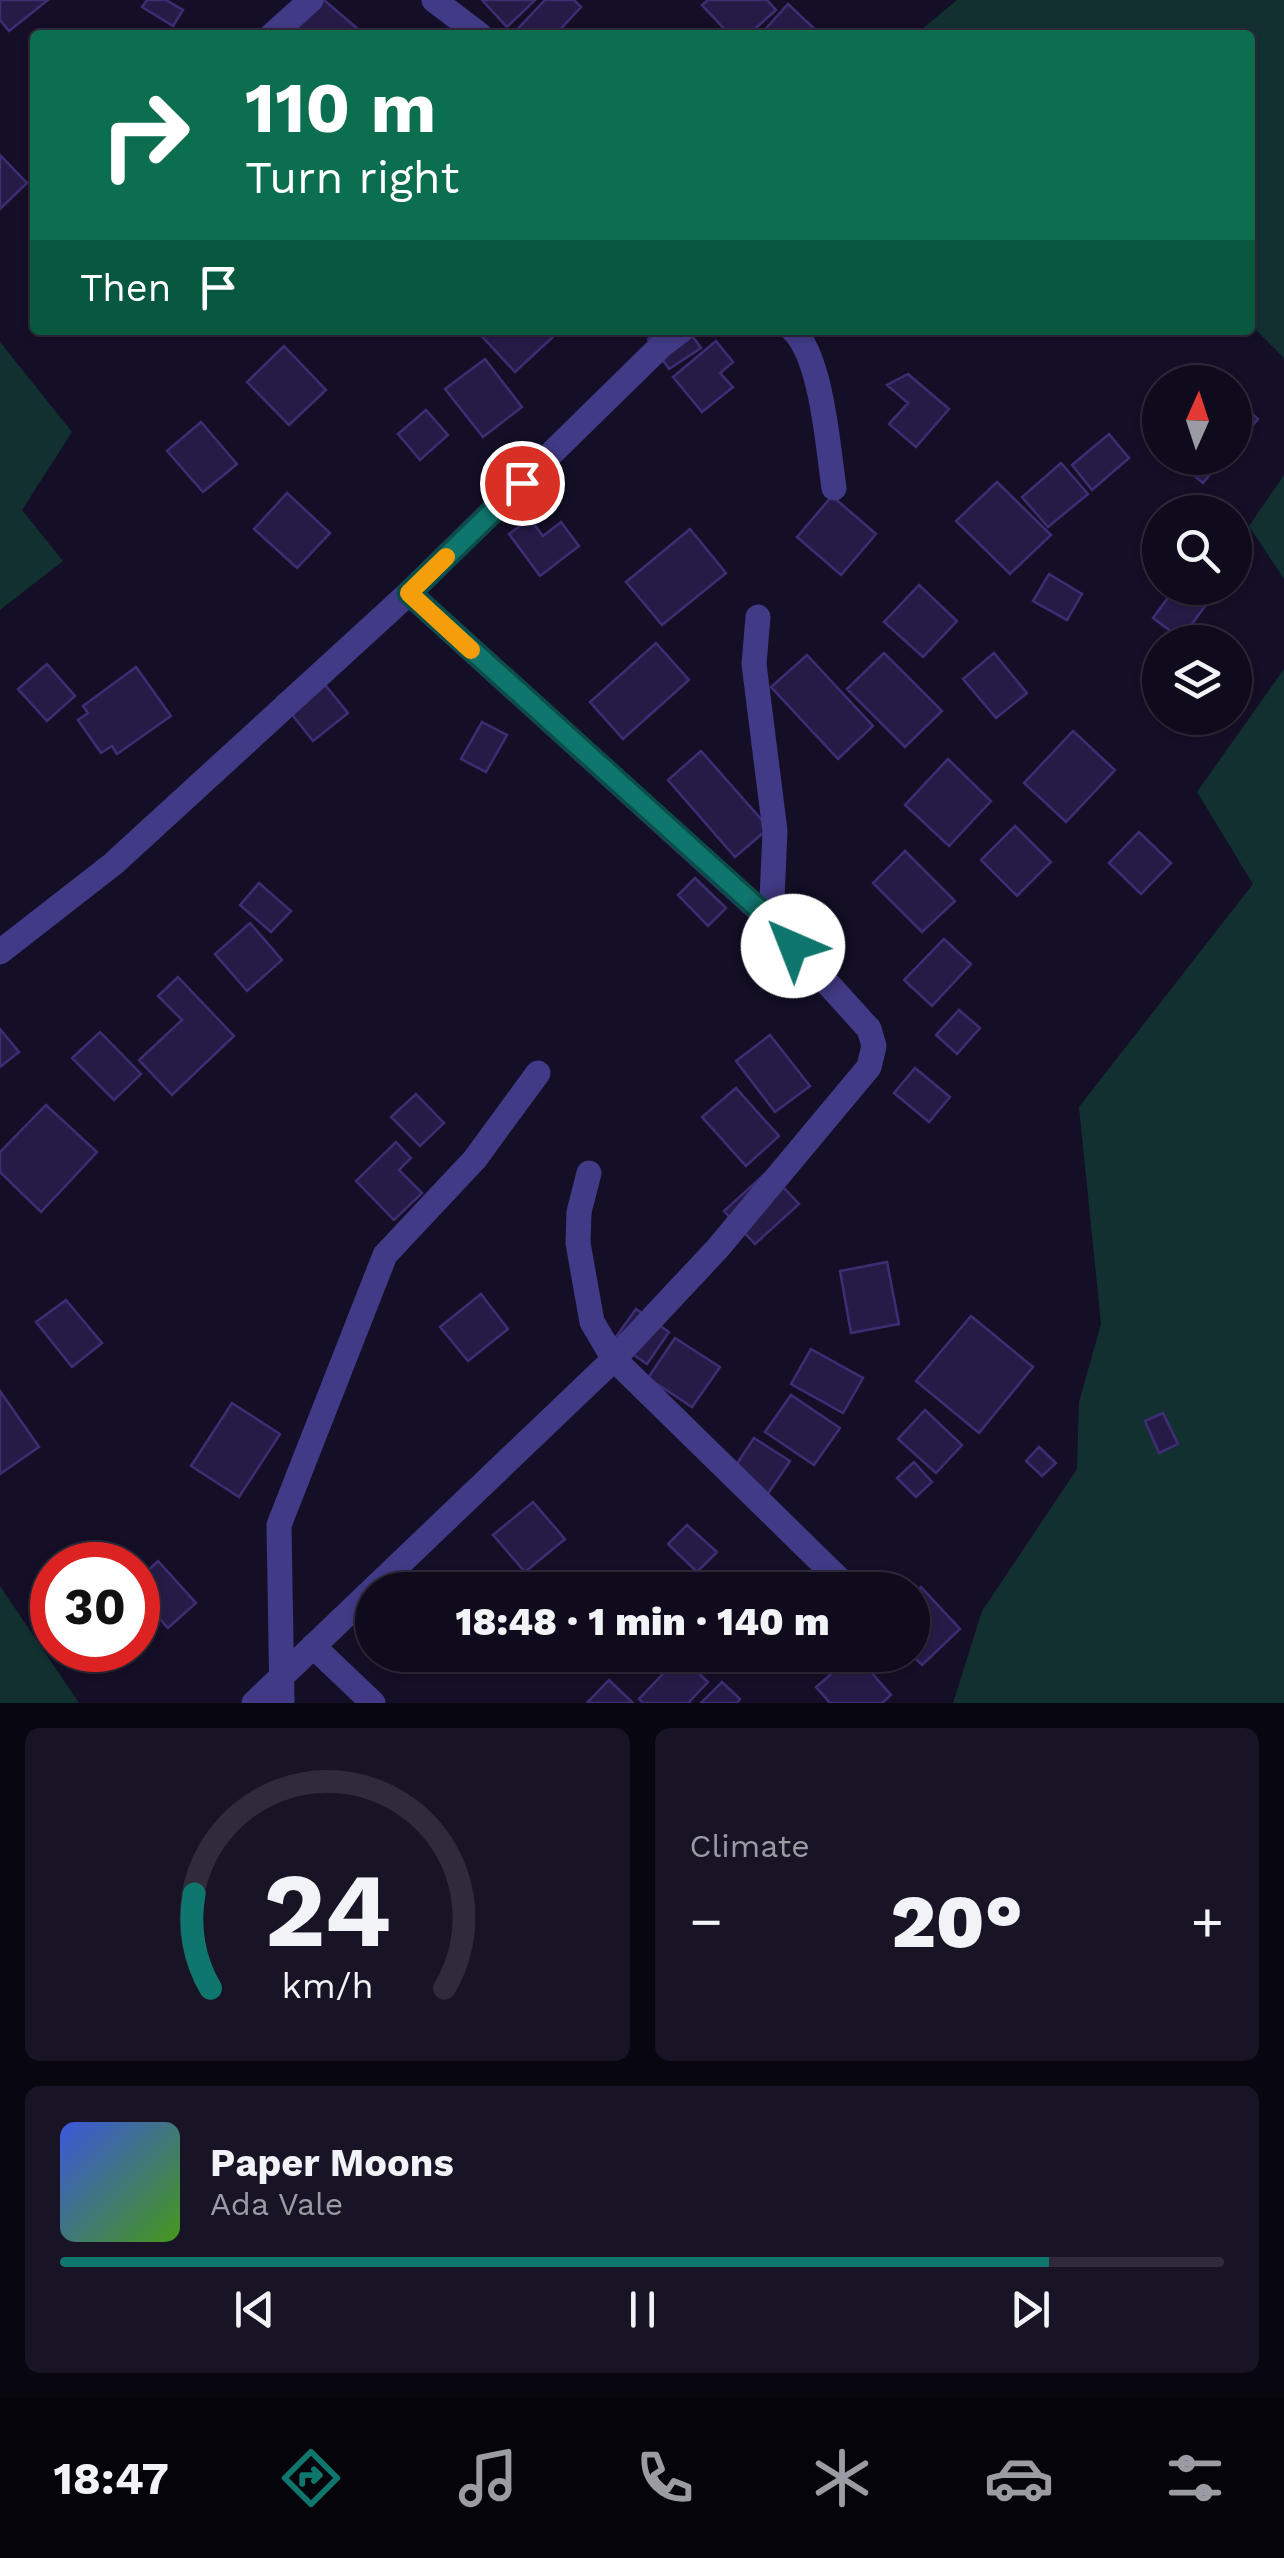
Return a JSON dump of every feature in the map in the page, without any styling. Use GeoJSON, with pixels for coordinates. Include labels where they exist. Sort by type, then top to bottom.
{"type":"FeatureCollection","features":[{"type":"Feature","properties":{"kind":"street"},"geometry":{"type":"LineString","coordinates":[[278,30],[311,0]]}},
{"type":"Feature","properties":{"kind":"street"},"geometry":{"type":"LineString","coordinates":[[434,0],[473,30]]}},
{"type":"Feature","properties":{"kind":"street"},"geometry":{"type":"LineString","coordinates":[[0,952],[113,864],[409,593],[676,335]]}},
{"type":"Feature","properties":{"kind":"street"},"geometry":{"type":"LineString","coordinates":[[798,335],[820,388],[834,488]]}},
{"type":"Feature","properties":{"kind":"street"},"geometry":{"type":"LineString","coordinates":[[254,1703],[282,1690],[313,1646],[614,1359],[718,1248],[869,1066],[874,1046],[869,1029],[772,921],[409,593]]}},
{"type":"Feature","properties":{"kind":"street"},"geometry":{"type":"LineString","coordinates":[[758,617],[754,664],[775,831],[772,921]]}},
{"type":"Feature","properties":{"kind":"street"},"geometry":{"type":"LineString","coordinates":[[282,1690],[279,1526],[386,1255],[475,1159],[538,1073]]}},
{"type":"Feature","properties":{"kind":"street"},"geometry":{"type":"LineString","coordinates":[[589,1174],[579,1212],[578,1243],[592,1322],[614,1359],[832,1572]]}},
{"type":"Feature","properties":{"kind":"street"},"geometry":{"type":"LineString","coordinates":[[313,1646],[374,1703]]}},
{"type":"Feature","properties":{"kind":"green space"},"geometry":{"type":"Polygon","coordinates":[[[957,0],[1284,0],[1284,358],[1255,329],[1255,30],[921,30],[957,0]]]}},
{"type":"Feature","properties":{"kind":"green space"},"geometry":{"type":"Polygon","coordinates":[[[0,342],[72,432],[22,510],[63,561],[0,610],[0,342]]]}},
{"type":"Feature","properties":{"kind":"green space"},"geometry":{"type":"Polygon","coordinates":[[[1284,475],[1284,579],[1252,531],[1252,522],[1284,475]]]}},
{"type":"Feature","properties":{"kind":"green space"},"geometry":{"type":"Polygon","coordinates":[[[1284,669],[1284,1703],[953,1703],[982,1611],[1077,1469],[1079,1402],[1101,1324],[1079,1107],[1253,884],[1197,792],[1237,735],[1252,735],[1252,714],[1284,669]]]}},
{"type":"Feature","properties":{"kind":"green space"},"geometry":{"type":"Polygon","coordinates":[[[0,1586],[30,1630],[30,1672],[58,1672],[79,1703],[0,1703],[0,1586]]]}},
{"type":"Feature","properties":{"kind":"building"},"geometry":{"type":"Polygon","coordinates":[[[0,0],[48,0],[9,31],[0,20],[0,0]]]}},
{"type":"Feature","properties":{"kind":"building"},"geometry":{"type":"Polygon","coordinates":[[[147,0],[166,0],[183,10],[173,26],[142,7],[147,0]]]}},
{"type":"Feature","properties":{"kind":"building"},"geometry":{"type":"Polygon","coordinates":[[[317,0],[324,0],[359,30],[290,30],[317,0]]]}},
{"type":"Feature","properties":{"kind":"building"},"geometry":{"type":"Polygon","coordinates":[[[482,0],[535,0],[507,27],[482,0]]]}},
{"type":"Feature","properties":{"kind":"building"},"geometry":{"type":"Polygon","coordinates":[[[545,0],[574,0],[581,7],[560,30],[517,30],[545,0]]]}},
{"type":"Feature","properties":{"kind":"building"},"geometry":{"type":"Polygon","coordinates":[[[708,0],[767,0],[776,10],[754,30],[725,30],[702,5],[708,0]]]}},
{"type":"Feature","properties":{"kind":"building"},"geometry":{"type":"Polygon","coordinates":[[[788,4],[816,30],[765,30],[788,4]]]}},
{"type":"Feature","properties":{"kind":"building"},"geometry":{"type":"Polygon","coordinates":[[[0,155],[27,183],[0,209],[0,155]]]}},
{"type":"Feature","properties":{"kind":"building"},"geometry":{"type":"Polygon","coordinates":[[[481,335],[554,336],[515,372],[481,335]]]}},
{"type":"Feature","properties":{"kind":"building"},"geometry":{"type":"Polygon","coordinates":[[[654,335],[692,335],[701,348],[669,369],[648,339],[654,335]]]}},
{"type":"Feature","properties":{"kind":"building"},"geometry":{"type":"Polygon","coordinates":[[[716,341],[733,362],[720,373],[733,387],[702,412],[673,377],[716,341]]]}},
{"type":"Feature","properties":{"kind":"building"},"geometry":{"type":"Polygon","coordinates":[[[284,346],[326,390],[289,425],[247,382],[284,346]]]}},
{"type":"Feature","properties":{"kind":"building"},"geometry":{"type":"Polygon","coordinates":[[[485,359],[522,407],[483,437],[445,389],[485,359]]]}},
{"type":"Feature","properties":{"kind":"building"},"geometry":{"type":"Polygon","coordinates":[[[908,374],[949,409],[916,447],[889,424],[908,403],[887,385],[908,374]]]}},
{"type":"Feature","properties":{"kind":"building"},"geometry":{"type":"Polygon","coordinates":[[[426,410],[448,435],[420,460],[398,434],[426,410]]]}},
{"type":"Feature","properties":{"kind":"building"},"geometry":{"type":"Polygon","coordinates":[[[201,422],[237,464],[203,492],[167,451],[201,422]]]}},
{"type":"Feature","properties":{"kind":"building"},"geometry":{"type":"Polygon","coordinates":[[[1109,434],[1129,458],[1092,490],[1072,465],[1109,434]]]}},
{"type":"Feature","properties":{"kind":"building"},"geometry":{"type":"Polygon","coordinates":[[[1061,463],[1088,494],[1048,527],[1022,497],[1061,463]]]}},
{"type":"Feature","properties":{"kind":"building"},"geometry":{"type":"Polygon","coordinates":[[[1193,475],[1210,475],[1203,483],[1193,475]]]}},
{"type":"Feature","properties":{"kind":"building"},"geometry":{"type":"Polygon","coordinates":[[[997,482],[1051,535],[1010,574],[956,521],[997,482]]]}},
{"type":"Feature","properties":{"kind":"building"},"geometry":{"type":"Polygon","coordinates":[[[287,493],[330,533],[297,568],[254,529],[287,493]]]}},
{"type":"Feature","properties":{"kind":"building"},"geometry":{"type":"Polygon","coordinates":[[[832,496],[876,534],[841,575],[797,537],[832,496]]]}},
{"type":"Feature","properties":{"kind":"building"},"geometry":{"type":"Polygon","coordinates":[[[530,519],[543,536],[561,522],[579,546],[540,576],[509,534],[530,519]]]}},
{"type":"Feature","properties":{"kind":"building"},"geometry":{"type":"Polygon","coordinates":[[[690,529],[726,573],[662,625],[626,582],[690,529]]]}},
{"type":"Feature","properties":{"kind":"building"},"geometry":{"type":"Polygon","coordinates":[[[1049,574],[1082,594],[1067,620],[1033,601],[1049,574]]]}},
{"type":"Feature","properties":{"kind":"building"},"geometry":{"type":"Polygon","coordinates":[[[919,585],[957,621],[923,657],[884,622],[919,585]]]}},
{"type":"Feature","properties":{"kind":"building"},"geometry":{"type":"Polygon","coordinates":[[[1163,605],[1206,605],[1191,625],[1162,625],[1153,618],[1163,605]]]}},
{"type":"Feature","properties":{"kind":"building"},"geometry":{"type":"Polygon","coordinates":[[[656,643],[689,680],[623,739],[590,702],[656,643]]]}},
{"type":"Feature","properties":{"kind":"building"},"geometry":{"type":"Polygon","coordinates":[[[884,653],[942,711],[905,747],[847,689],[884,653]]]}},
{"type":"Feature","properties":{"kind":"building"},"geometry":{"type":"Polygon","coordinates":[[[994,653],[1027,693],[996,718],[963,679],[994,653]]]}},
{"type":"Feature","properties":{"kind":"building"},"geometry":{"type":"Polygon","coordinates":[[[807,655],[873,726],[838,759],[771,687],[807,655]]]}},
{"type":"Feature","properties":{"kind":"building"},"geometry":{"type":"Polygon","coordinates":[[[47,664],[75,696],[47,721],[18,689],[47,664]]]}},
{"type":"Feature","properties":{"kind":"building"},"geometry":{"type":"Polygon","coordinates":[[[136,667],[171,716],[117,754],[112,746],[101,753],[78,720],[88,713],[83,706],[136,667]]]}},
{"type":"Feature","properties":{"kind":"building"},"geometry":{"type":"Polygon","coordinates":[[[313,670],[348,713],[313,741],[278,697],[313,670]]]}},
{"type":"Feature","properties":{"kind":"building"},"geometry":{"type":"Polygon","coordinates":[[[482,722],[507,735],[486,772],[461,759],[482,722]]]}},
{"type":"Feature","properties":{"kind":"building"},"geometry":{"type":"Polygon","coordinates":[[[1073,731],[1115,770],[1066,822],[1024,783],[1073,731]]]}},
{"type":"Feature","properties":{"kind":"building"},"geometry":{"type":"Polygon","coordinates":[[[701,751],[769,828],[735,857],[668,780],[701,751]]]}},
{"type":"Feature","properties":{"kind":"building"},"geometry":{"type":"Polygon","coordinates":[[[948,759],[991,801],[949,846],[905,805],[948,759]]]}},
{"type":"Feature","properties":{"kind":"building"},"geometry":{"type":"Polygon","coordinates":[[[1015,826],[1051,862],[1017,896],[981,860],[1015,826]]]}},
{"type":"Feature","properties":{"kind":"building"},"geometry":{"type":"Polygon","coordinates":[[[1139,832],[1171,863],[1141,894],[1109,863],[1139,832]]]}},
{"type":"Feature","properties":{"kind":"building"},"geometry":{"type":"Polygon","coordinates":[[[905,851],[955,901],[922,932],[873,883],[905,851]]]}},
{"type":"Feature","properties":{"kind":"building"},"geometry":{"type":"Polygon","coordinates":[[[695,878],[726,908],[708,926],[678,895],[695,878]]]}},
{"type":"Feature","properties":{"kind":"building"},"geometry":{"type":"Polygon","coordinates":[[[259,883],[291,911],[271,932],[240,905],[259,883]]]}},
{"type":"Feature","properties":{"kind":"building"},"geometry":{"type":"Polygon","coordinates":[[[250,923],[282,960],[247,991],[215,954],[250,923]]]}},
{"type":"Feature","properties":{"kind":"building"},"geometry":{"type":"Polygon","coordinates":[[[944,939],[971,964],[932,1006],[904,980],[944,939]]]}},
{"type":"Feature","properties":{"kind":"building"},"geometry":{"type":"Polygon","coordinates":[[[178,977],[234,1036],[172,1095],[139,1060],[182,1020],[158,996],[178,977]]]}},
{"type":"Feature","properties":{"kind":"building"},"geometry":{"type":"Polygon","coordinates":[[[959,1010],[980,1028],[957,1054],[936,1035],[959,1010]]]}},
{"type":"Feature","properties":{"kind":"building"},"geometry":{"type":"Polygon","coordinates":[[[0,1029],[19,1052],[0,1067],[0,1029]]]}},
{"type":"Feature","properties":{"kind":"building"},"geometry":{"type":"Polygon","coordinates":[[[100,1032],[141,1074],[114,1100],[72,1058],[100,1032]]]}},
{"type":"Feature","properties":{"kind":"building"},"geometry":{"type":"Polygon","coordinates":[[[770,1035],[810,1086],[775,1112],[736,1061],[770,1035]]]}},
{"type":"Feature","properties":{"kind":"building"},"geometry":{"type":"Polygon","coordinates":[[[915,1068],[950,1097],[929,1122],[894,1093],[915,1068]]]}},
{"type":"Feature","properties":{"kind":"building"},"geometry":{"type":"Polygon","coordinates":[[[736,1088],[779,1136],[746,1166],[702,1117],[736,1088]]]}},
{"type":"Feature","properties":{"kind":"building"},"geometry":{"type":"Polygon","coordinates":[[[416,1094],[444,1123],[420,1146],[391,1117],[416,1094]]]}},
{"type":"Feature","properties":{"kind":"building"},"geometry":{"type":"Polygon","coordinates":[[[46,1105],[97,1152],[41,1212],[0,1172],[0,1152],[46,1105]]]}},
{"type":"Feature","properties":{"kind":"building"},"geometry":{"type":"Polygon","coordinates":[[[396,1142],[411,1158],[399,1170],[422,1193],[394,1220],[356,1181],[396,1142]]]}},
{"type":"Feature","properties":{"kind":"building"},"geometry":{"type":"Polygon","coordinates":[[[768,1171],[799,1204],[755,1244],[724,1211],[768,1171]]]}},
{"type":"Feature","properties":{"kind":"building"},"geometry":{"type":"Polygon","coordinates":[[[887,1262],[899,1324],[851,1333],[840,1271],[887,1262]]]}},
{"type":"Feature","properties":{"kind":"building"},"geometry":{"type":"Polygon","coordinates":[[[481,1294],[508,1329],[468,1361],[440,1327],[481,1294]]]}},
{"type":"Feature","properties":{"kind":"building"},"geometry":{"type":"Polygon","coordinates":[[[66,1300],[102,1343],[72,1367],[36,1322],[66,1300]]]}},
{"type":"Feature","properties":{"kind":"building"},"geometry":{"type":"Polygon","coordinates":[[[636,1309],[669,1332],[647,1364],[613,1341],[636,1309]]]}},
{"type":"Feature","properties":{"kind":"building"},"geometry":{"type":"Polygon","coordinates":[[[971,1316],[1033,1367],[979,1433],[916,1381],[971,1316]]]}},
{"type":"Feature","properties":{"kind":"building"},"geometry":{"type":"Polygon","coordinates":[[[675,1338],[720,1367],[692,1407],[648,1378],[675,1338]]]}},
{"type":"Feature","properties":{"kind":"building"},"geometry":{"type":"Polygon","coordinates":[[[811,1349],[863,1378],[843,1413],[791,1384],[811,1349]]]}},
{"type":"Feature","properties":{"kind":"building"},"geometry":{"type":"Polygon","coordinates":[[[0,1391],[39,1447],[0,1474],[0,1391]]]}},
{"type":"Feature","properties":{"kind":"building"},"geometry":{"type":"Polygon","coordinates":[[[791,1395],[840,1428],[814,1465],[765,1432],[791,1395]]]}},
{"type":"Feature","properties":{"kind":"building"},"geometry":{"type":"Polygon","coordinates":[[[232,1403],[280,1434],[239,1497],[191,1466],[232,1403]]]}},
{"type":"Feature","properties":{"kind":"building"},"geometry":{"type":"Polygon","coordinates":[[[925,1410],[962,1445],[936,1473],[898,1439],[925,1410]]]}},
{"type":"Feature","properties":{"kind":"building"},"geometry":{"type":"Polygon","coordinates":[[[1163,1413],[1178,1444],[1159,1453],[1145,1421],[1163,1413]]]}},
{"type":"Feature","properties":{"kind":"building"},"geometry":{"type":"Polygon","coordinates":[[[754,1438],[790,1461],[767,1495],[732,1471],[754,1438]]]}},
{"type":"Feature","properties":{"kind":"building"},"geometry":{"type":"Polygon","coordinates":[[[1039,1447],[1056,1463],[1042,1476],[1026,1461],[1039,1447]]]}},
{"type":"Feature","properties":{"kind":"building"},"geometry":{"type":"Polygon","coordinates":[[[914,1462],[932,1482],[916,1497],[897,1478],[914,1462]]]}},
{"type":"Feature","properties":{"kind":"building"},"geometry":{"type":"Polygon","coordinates":[[[533,1502],[565,1539],[525,1572],[493,1535],[533,1502]]]}},
{"type":"Feature","properties":{"kind":"building"},"geometry":{"type":"Polygon","coordinates":[[[687,1525],[717,1552],[697,1572],[668,1544],[687,1525]]]}},
{"type":"Feature","properties":{"kind":"building"},"geometry":{"type":"Polygon","coordinates":[[[160,1563],[196,1603],[168,1628],[160,1619],[160,1563]]]}},
{"type":"Feature","properties":{"kind":"building"},"geometry":{"type":"Polygon","coordinates":[[[930,1597],[960,1629],[930,1657],[930,1597]]]}},
{"type":"Feature","properties":{"kind":"building"},"geometry":{"type":"Polygon","coordinates":[[[665,1672],[697,1672],[708,1682],[690,1703],[643,1703],[639,1699],[665,1672]]]}},
{"type":"Feature","properties":{"kind":"building"},"geometry":{"type":"Polygon","coordinates":[[[833,1672],[871,1672],[891,1695],[882,1703],[830,1703],[816,1687],[833,1672]]]}},
{"type":"Feature","properties":{"kind":"building"},"geometry":{"type":"Polygon","coordinates":[[[609,1680],[633,1703],[587,1703],[609,1680]]]}},
{"type":"Feature","properties":{"kind":"building"},"geometry":{"type":"Polygon","coordinates":[[[722,1682],[740,1699],[737,1703],[701,1703],[722,1682]]]}},
{"type":"Feature","properties":{"kind":"slow traffic"},"geometry":{"type":"LineString","coordinates":[[446,557],[409,593],[471,650]]}},
{"type":"Feature","properties":{"kind":"route"},"geometry":{"type":"LineString","coordinates":[[522,483],[409,593],[772,921],[793,946]]}}]}
